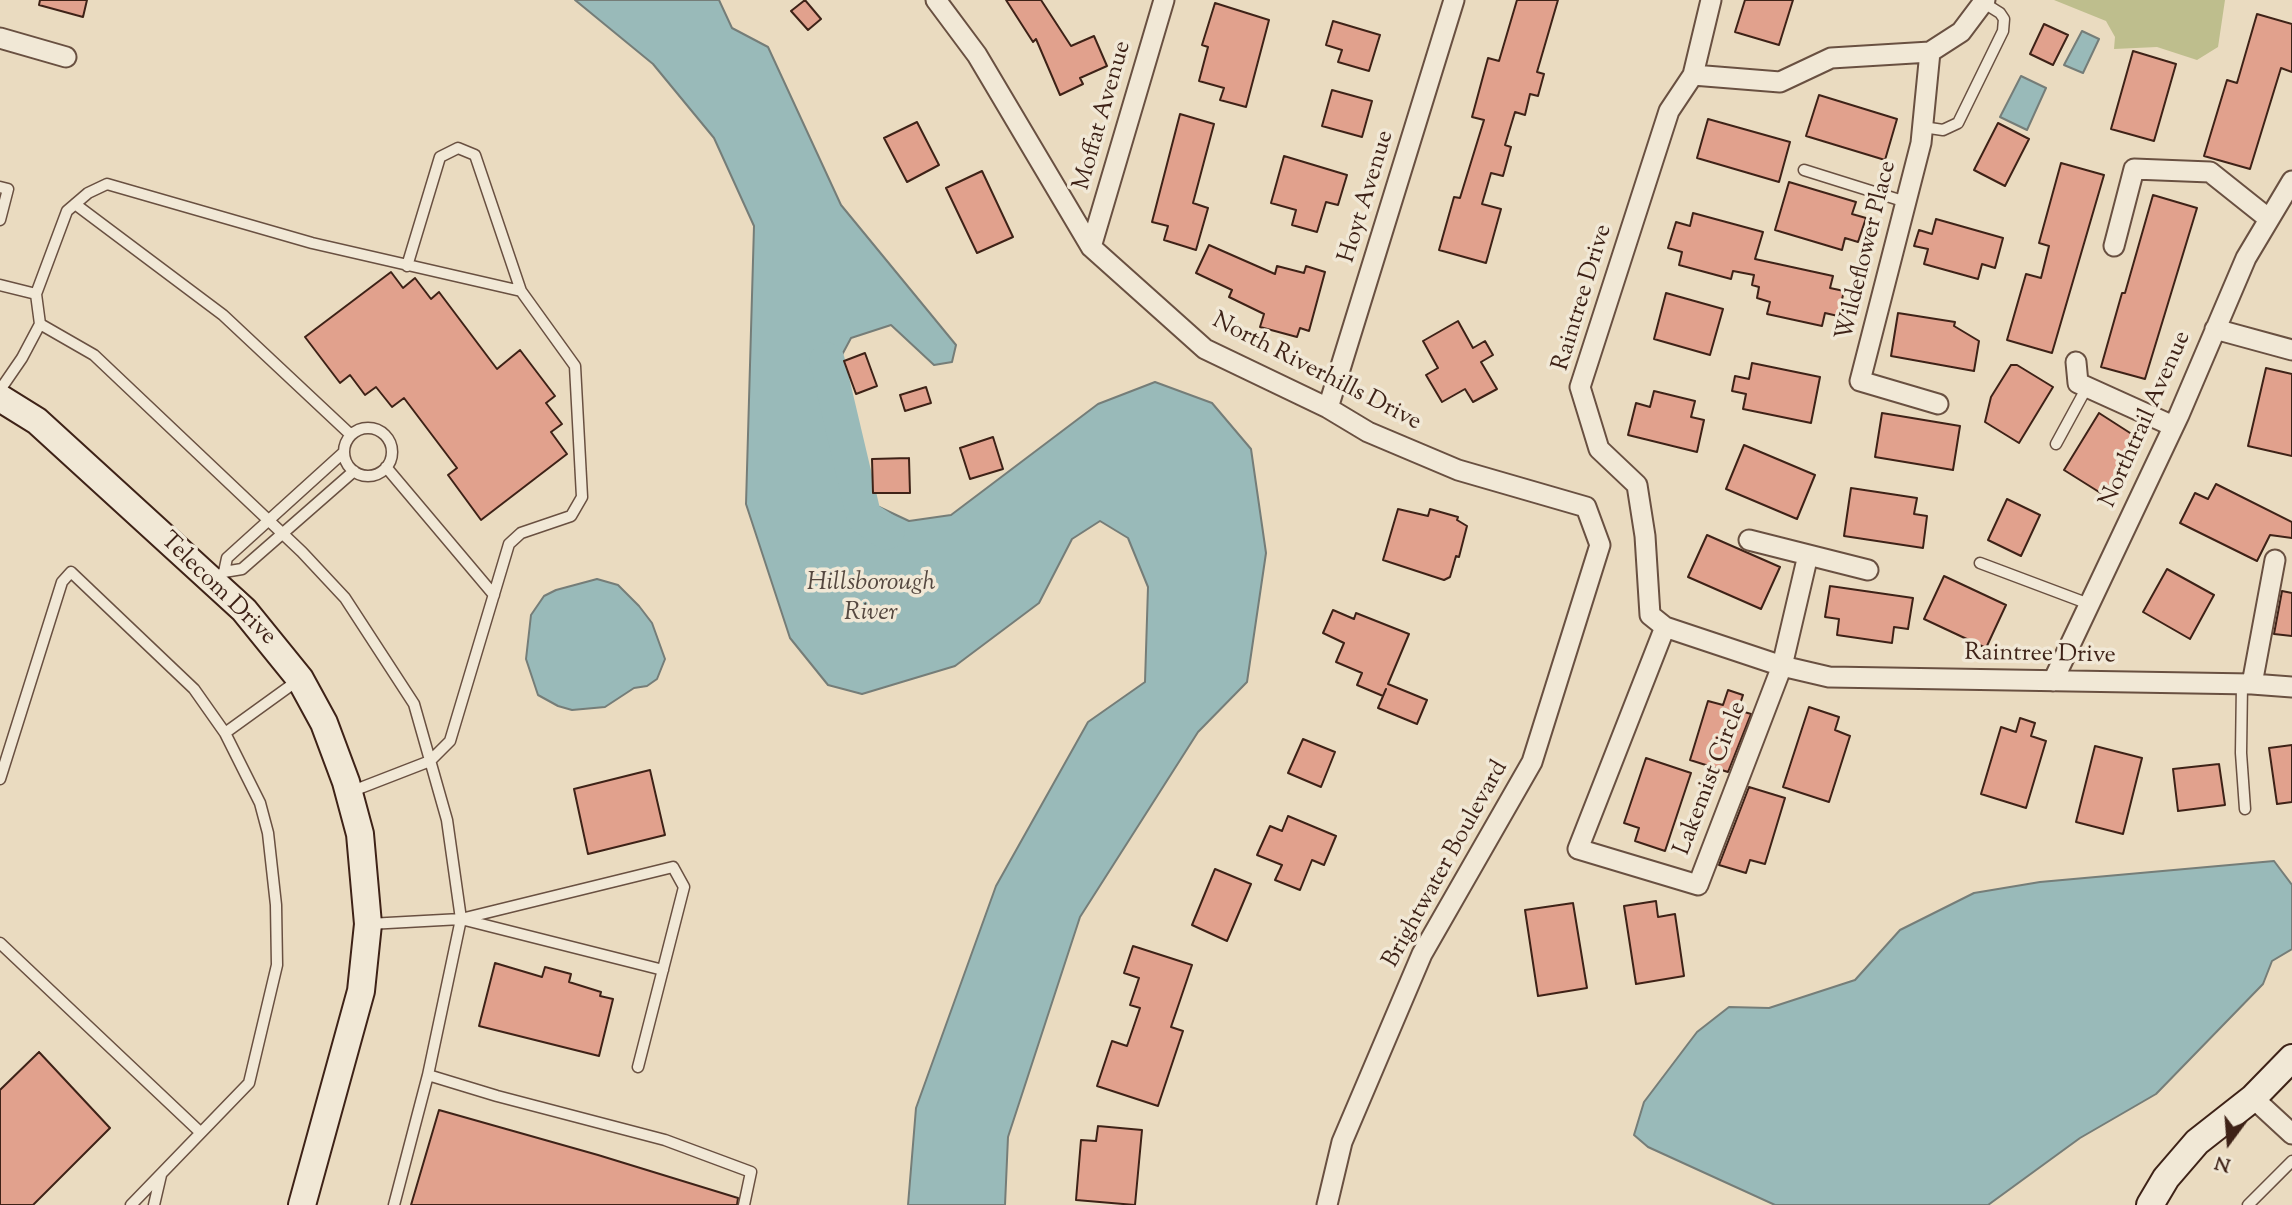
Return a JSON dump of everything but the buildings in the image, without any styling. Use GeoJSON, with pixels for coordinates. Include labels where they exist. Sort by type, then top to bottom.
{"type":"FeatureCollection","features":[{"type":"Feature","properties":{"kind":"street","name":"North Riverhills Drive"},"geometry":{"type":"LineString","coordinates":[[936,0],[977,55],[1091,247],[1205,349],[1328,408],[1368,432],[1458,470],[1586,508],[1600,545]]}},
{"type":"Feature","properties":{"kind":"street","name":"Moffat Avenue"},"geometry":{"type":"LineString","coordinates":[[1091,247],[1164,0]]}},
{"type":"Feature","properties":{"kind":"street","name":"Hoyt Avenue"},"geometry":{"type":"LineString","coordinates":[[1328,408],[1454,0]]}},
{"type":"Feature","properties":{"kind":"street"},"geometry":{"type":"LineString","coordinates":[[1711,0],[1693,75],[1780,82],[1831,58],[1930,52],[1961,32],[1984,1]]}},
{"type":"Feature","properties":{"kind":"street"},"geometry":{"type":"LineString","coordinates":[[0,38],[66,57]]}},
{"type":"Feature","properties":{"kind":"street","name":"Wildeflower Place"},"geometry":{"type":"LineString","coordinates":[[1930,52],[1921,143],[1860,381],[1938,404]]}},
{"type":"Feature","properties":{"kind":"street","name":"Raintree Drive"},"geometry":{"type":"LineString","coordinates":[[1693,75],[1669,111],[1580,387],[1599,449],[1637,485],[1645,536],[1650,615],[1665,627],[1782,666],[1829,677],[2292,687]]}},
{"type":"Feature","properties":{"kind":"street"},"geometry":{"type":"LineString","coordinates":[[2114,246],[2134,169],[2210,172],[2270,219]]}},
{"type":"Feature","properties":{"kind":"street","name":"Northtrail Avenue"},"geometry":{"type":"LineString","coordinates":[[2053,681],[2174,426],[2246,258],[2292,181]]}},
{"type":"Feature","properties":{"kind":"street"},"geometry":{"type":"LineString","coordinates":[[2215,328],[2292,351]]}},
{"type":"Feature","properties":{"kind":"street"},"geometry":{"type":"LineString","coordinates":[[2076,362],[2078,383],[2174,426]]}},
{"type":"Feature","properties":{"kind":"street","name":"Telecom Drive"},"geometry":{"type":"LineString","coordinates":[[0,398],[37,421],[218,577],[300,679],[324,723],[349,793],[360,834],[368,924],[361,991],[302,1205]]}},
{"type":"Feature","properties":{"kind":"street"},"geometry":{"type":"LineString","coordinates":[[1749,540],[1868,570]]}},
{"type":"Feature","properties":{"kind":"street","name":"Brightwater Boulevard"},"geometry":{"type":"LineString","coordinates":[[1327,1205],[1342,1142],[1422,954],[1532,762],[1600,545]]}},
{"type":"Feature","properties":{"kind":"street"},"geometry":{"type":"LineString","coordinates":[[1782,666],[1808,555]]}},
{"type":"Feature","properties":{"kind":"street"},"geometry":{"type":"LineString","coordinates":[[2247,684],[2275,560]]}},
{"type":"Feature","properties":{"kind":"street","name":"Lakemist Circle"},"geometry":{"type":"LineString","coordinates":[[1665,627],[1578,849],[1698,885],[1782,666]]}},
{"type":"Feature","properties":{"kind":"street"},"geometry":{"type":"LineString","coordinates":[[2150,1205],[2166,1178],[2197,1142],[2253,1098],[2292,1058]]}},
{"type":"Feature","properties":{"kind":"street"},"geometry":{"type":"LineString","coordinates":[[2253,1098],[2292,1135]]}},
{"type":"Feature","properties":{"kind":"lane"},"geometry":{"type":"LineString","coordinates":[[1923,127],[1943,130],[1958,123],[2003,31],[2004,19],[1984,1]]}},
{"type":"Feature","properties":{"kind":"lane"},"geometry":{"type":"LineString","coordinates":[[349,793],[430,761],[450,741],[509,544],[521,533],[571,516],[582,497],[575,366],[521,291],[475,155],[458,148],[440,157],[407,266]]}},
{"type":"Feature","properties":{"kind":"lane"},"geometry":{"type":"LineString","coordinates":[[1804,170],[1906,202]]}},
{"type":"Feature","properties":{"kind":"lane"},"geometry":{"type":"LineString","coordinates":[[0,390],[40,324],[36,295],[67,211],[88,193],[107,184],[313,243],[521,291]]}},
{"type":"Feature","properties":{"kind":"lane"},"geometry":{"type":"LineString","coordinates":[[0,187],[8,189],[0,220]]}},
{"type":"Feature","properties":{"kind":"lane"},"geometry":{"type":"LineString","coordinates":[[75,204],[223,315],[351,435]]}},
{"type":"Feature","properties":{"kind":"lane"},"geometry":{"type":"LineString","coordinates":[[0,285],[36,295]]}},
{"type":"Feature","properties":{"kind":"lane"},"geometry":{"type":"LineString","coordinates":[[40,324],[94,355],[302,552],[345,597],[414,704],[447,820],[461,919],[428,1075],[394,1205]]}},
{"type":"Feature","properties":{"kind":"lane"},"geometry":{"type":"LineString","coordinates":[[2056,444],[2087,387]]}},
{"type":"Feature","properties":{"kind":"lane"},"geometry":{"type":"LineString","coordinates":[[365,428],[381,432],[391,453],[386,467],[373,475],[365,476],[354,471],[347,463],[344,452],[351,435],[365,428]]}},
{"type":"Feature","properties":{"kind":"lane"},"geometry":{"type":"LineString","coordinates":[[218,577],[227,558],[344,452]]}},
{"type":"Feature","properties":{"kind":"lane"},"geometry":{"type":"LineString","coordinates":[[386,467],[494,595]]}},
{"type":"Feature","properties":{"kind":"lane"},"geometry":{"type":"LineString","coordinates":[[218,577],[242,569],[354,471]]}},
{"type":"Feature","properties":{"kind":"lane"},"geometry":{"type":"LineString","coordinates":[[311,480],[327,493]]}},
{"type":"Feature","properties":{"kind":"lane"},"geometry":{"type":"LineString","coordinates":[[1980,563],[2090,604]]}},
{"type":"Feature","properties":{"kind":"lane"},"geometry":{"type":"LineString","coordinates":[[0,779],[62,582],[71,572],[194,689],[225,733],[260,803],[268,833],[276,905],[277,965],[249,1083],[131,1205]]}},
{"type":"Feature","properties":{"kind":"lane"},"geometry":{"type":"LineString","coordinates":[[225,733],[300,679]]}},
{"type":"Feature","properties":{"kind":"lane"},"geometry":{"type":"LineString","coordinates":[[2245,809],[2241,753],[2247,684]]}},
{"type":"Feature","properties":{"kind":"lane"},"geometry":{"type":"LineString","coordinates":[[368,924],[461,919],[673,867],[684,887],[638,1067]]}},
{"type":"Feature","properties":{"kind":"lane"},"geometry":{"type":"LineString","coordinates":[[461,919],[663,970]]}},
{"type":"Feature","properties":{"kind":"lane"},"geometry":{"type":"LineString","coordinates":[[0,943],[200,1132]]}},
{"type":"Feature","properties":{"kind":"lane"},"geometry":{"type":"LineString","coordinates":[[428,1075],[665,1140],[751,1172],[744,1205]]}},
{"type":"Feature","properties":{"kind":"lane"},"geometry":{"type":"LineString","coordinates":[[2248,1205],[2292,1161]]}},
{"type":"Feature","properties":{"kind":"lane"},"geometry":{"type":"LineString","coordinates":[[154,1205],[161,1174]]}},
{"type":"Feature","properties":{"kind":"green space"},"geometry":{"type":"Polygon","coordinates":[[[2054,0],[2225,0],[2218,47],[2197,60],[2157,47],[2114,49],[2115,37],[2106,21],[2054,0]]]}},
{"type":"Feature","properties":{"kind":"water","name":"Hillsborough River"},"geometry":{"type":"Polygon","coordinates":[[[575,0],[719,0],[732,28],[768,47],[841,205],[956,345],[952,362],[934,365],[891,325],[851,338],[835,368],[843,490],[909,521],[951,515],[1098,404],[1155,382],[1212,403],[1251,449],[1266,553],[1247,682],[1198,732],[1080,917],[1008,1137],[1005,1205],[908,1205],[916,1108],[996,886],[1088,722],[1145,682],[1148,587],[1128,538],[1100,521],[1072,539],[1039,603],[955,666],[862,694],[828,685],[790,638],[746,504],[754,226],[714,138],[653,64],[575,0]]]}},
{"type":"Feature","properties":{"kind":"water"},"geometry":{"type":"Polygon","coordinates":[[[2082,31],[2099,39],[2083,73],[2064,65],[2082,31]]]}},
{"type":"Feature","properties":{"kind":"water"},"geometry":{"type":"Polygon","coordinates":[[[2021,76],[2046,88],[2027,130],[2000,117],[2021,76]]]}},
{"type":"Feature","properties":{"kind":"water"},"geometry":{"type":"Polygon","coordinates":[[[597,579],[618,585],[639,606],[652,623],[665,659],[657,679],[647,686],[634,688],[605,707],[572,710],[538,695],[526,659],[531,615],[544,596],[597,579]]]}},
{"type":"Feature","properties":{"kind":"water"},"geometry":{"type":"Polygon","coordinates":[[[2274,861],[2292,885],[2292,949],[2272,961],[2263,984],[2156,1094],[2080,1138],[1988,1205],[1775,1205],[1648,1147],[1634,1135],[1644,1102],[1697,1032],[1729,1007],[1769,1008],[1855,980],[1900,930],[1974,893],[2040,882],[2274,861]]]}},
{"type":"Feature","properties":{"kind":"waterway","name":"Hillsborough River"},"geometry":{"type":"LineString","coordinates":[[827,360],[864,517],[887,532]]}}]}
